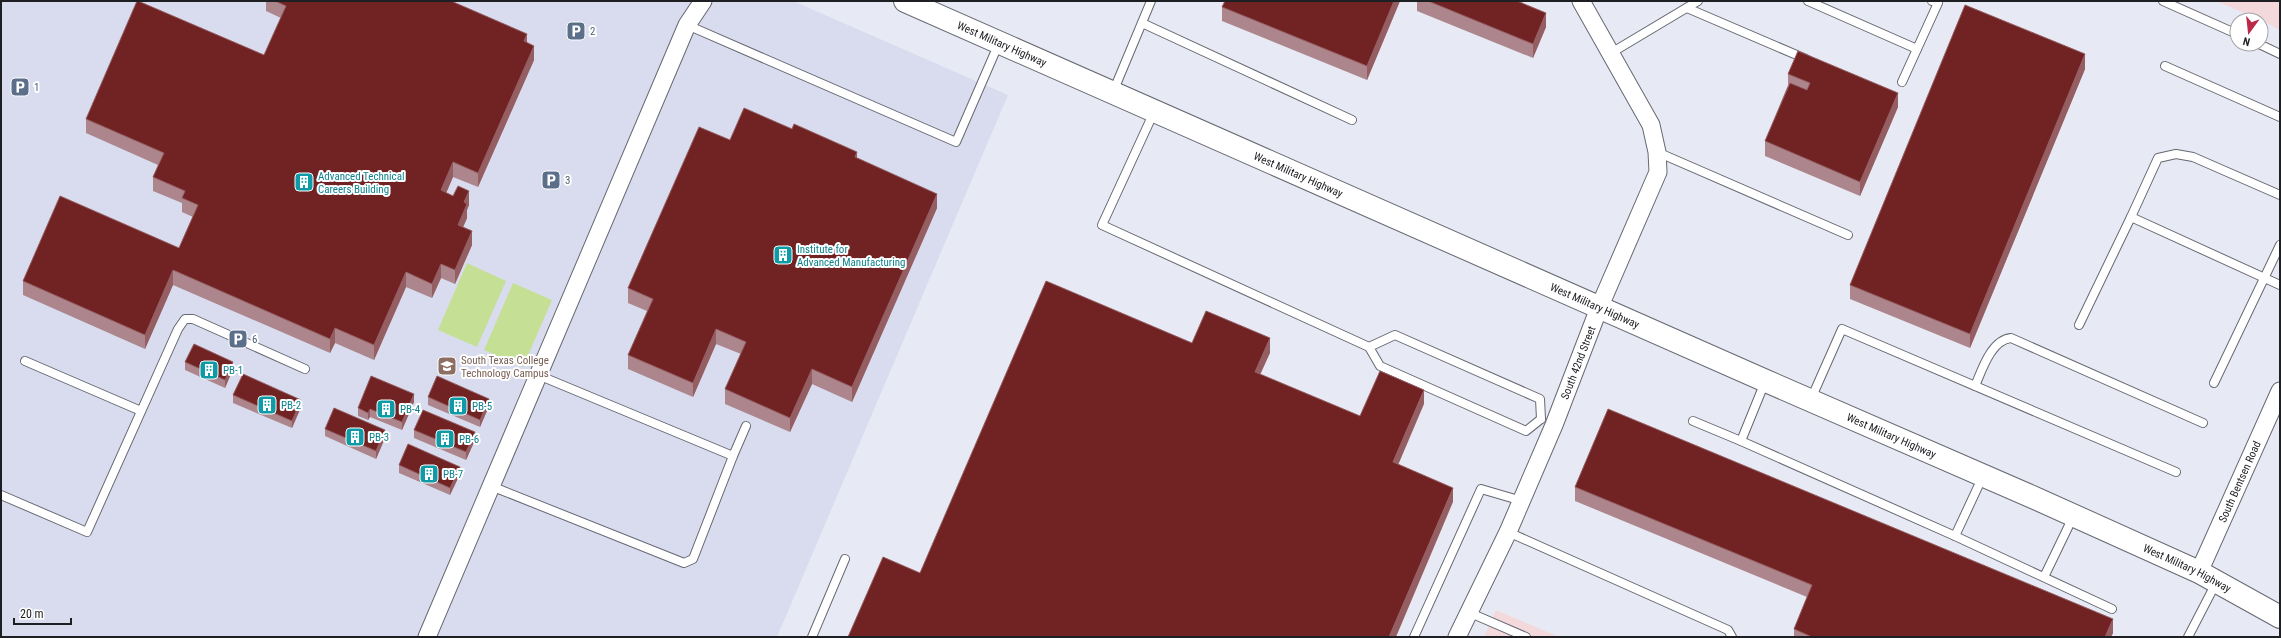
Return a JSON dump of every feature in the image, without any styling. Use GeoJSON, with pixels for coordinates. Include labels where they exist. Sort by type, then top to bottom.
{"type":"FeatureCollection","features":[{"type":"Feature","properties":{"kind":"main road","name":"West Military Highway"},"geometry":{"type":"LineString","coordinates":[[905,1],[931,6],[1000,43],[1599,308],[2074,515],[2208,577],[2280,617]]}},
{"type":"Feature","properties":{"kind":"street"},"geometry":{"type":"LineString","coordinates":[[427,637],[687,25],[703,1]]}},
{"type":"Feature","properties":{"kind":"street","name":"South 42nd Street"},"geometry":{"type":"LineString","coordinates":[[1457,637],[1522,500],[1547,422],[1599,308],[1658,172],[1658,152],[1651,125],[1581,1]]}},
{"type":"Feature","properties":{"kind":"street","name":"South Bentsen Road"},"geometry":{"type":"LineString","coordinates":[[2208,577],[2280,391]]}},
{"type":"Feature","properties":{"kind":"lane"},"geometry":{"type":"LineString","coordinates":[[1113,93],[1151,1]]}},
{"type":"Feature","properties":{"kind":"lane"},"geometry":{"type":"LineString","coordinates":[[1611,53],[1698,1]]}},
{"type":"Feature","properties":{"kind":"lane"},"geometry":{"type":"LineString","coordinates":[[1808,1],[1917,48]]}},
{"type":"Feature","properties":{"kind":"lane"},"geometry":{"type":"LineString","coordinates":[[1902,82],[1938,3],[1932,1]]}},
{"type":"Feature","properties":{"kind":"lane"},"geometry":{"type":"LineString","coordinates":[[2163,1],[2229,30]]}},
{"type":"Feature","properties":{"kind":"lane"},"geometry":{"type":"LineString","coordinates":[[1687,8],[1817,64]]}},
{"type":"Feature","properties":{"kind":"lane"},"geometry":{"type":"LineString","coordinates":[[1142,23],[1352,120]]}},
{"type":"Feature","properties":{"kind":"lane"},"geometry":{"type":"LineString","coordinates":[[687,25],[956,142],[1000,43]]}},
{"type":"Feature","properties":{"kind":"lane"},"geometry":{"type":"LineString","coordinates":[[2269,49],[2280,54]]}},
{"type":"Feature","properties":{"kind":"lane"},"geometry":{"type":"LineString","coordinates":[[2165,66],[2280,117]]}},
{"type":"Feature","properties":{"kind":"lane"},"geometry":{"type":"LineString","coordinates":[[1155,111],[1102,225],[1369,347],[1380,366],[1526,431],[1547,422],[1540,399],[1395,334],[1369,347]]}},
{"type":"Feature","properties":{"kind":"lane"},"geometry":{"type":"LineString","coordinates":[[1658,152],[1848,235]]}},
{"type":"Feature","properties":{"kind":"lane"},"geometry":{"type":"LineString","coordinates":[[2079,325],[2158,158],[2176,154],[2193,157],[2280,195]]}},
{"type":"Feature","properties":{"kind":"lane"},"geometry":{"type":"LineString","coordinates":[[2131,216],[2280,285]]}},
{"type":"Feature","properties":{"kind":"lane"},"geometry":{"type":"LineString","coordinates":[[2214,383],[2263,277],[2280,245]]}},
{"type":"Feature","properties":{"kind":"lane"},"geometry":{"type":"LineString","coordinates":[[1,495],[86,532],[178,329],[185,319],[193,319],[305,369]]}},
{"type":"Feature","properties":{"kind":"lane"},"geometry":{"type":"LineString","coordinates":[[1811,400],[1842,329],[2176,472]]}},
{"type":"Feature","properties":{"kind":"lane"},"geometry":{"type":"LineString","coordinates":[[1975,386],[1989,356],[1997,345],[2004,339],[2011,338],[2203,423]]}},
{"type":"Feature","properties":{"kind":"lane"},"geometry":{"type":"LineString","coordinates":[[25,361],[141,411]]}},
{"type":"Feature","properties":{"kind":"lane"},"geometry":{"type":"LineString","coordinates":[[538,376],[733,456]]}},
{"type":"Feature","properties":{"kind":"lane"},"geometry":{"type":"LineString","coordinates":[[1741,441],[1766,381]]}},
{"type":"Feature","properties":{"kind":"lane"},"geometry":{"type":"LineString","coordinates":[[1693,421],[1955,536],[2112,609]]}},
{"type":"Feature","properties":{"kind":"lane"},"geometry":{"type":"LineString","coordinates":[[491,486],[684,563],[693,559],[746,426]]}},
{"type":"Feature","properties":{"kind":"lane"},"geometry":{"type":"LineString","coordinates":[[1955,536],[1983,475]]}},
{"type":"Feature","properties":{"kind":"lane"},"geometry":{"type":"LineString","coordinates":[[1414,637],[1481,489],[1522,500]]}},
{"type":"Feature","properties":{"kind":"lane"},"geometry":{"type":"LineString","coordinates":[[2044,577],[2074,515]]}},
{"type":"Feature","properties":{"kind":"lane"},"geometry":{"type":"LineString","coordinates":[[1508,532],[1728,630],[1732,637]]}},
{"type":"Feature","properties":{"kind":"lane"},"geometry":{"type":"LineString","coordinates":[[812,637],[845,559]]}},
{"type":"Feature","properties":{"kind":"lane"},"geometry":{"type":"LineString","coordinates":[[2188,637],[2208,577]]}},
{"type":"Feature","properties":{"kind":"lane"},"geometry":{"type":"LineString","coordinates":[[1468,612],[1526,637]]}},
{"type":"Feature","properties":{"kind":"shaded area","name":"South Texas College Technology Campus"},"geometry":{"type":"Polygon","coordinates":[[[1,1],[793,1],[1008,95],[777,637],[1,637],[1,1]]]}},
{"type":"Feature","properties":{"kind":"shaded area"},"geometry":{"type":"Polygon","coordinates":[[[2216,1],[2280,1],[2280,30],[2269,24],[2269,12],[2242,12],[2216,1]]]}},
{"type":"Feature","properties":{"kind":"shaded area"},"geometry":{"type":"Polygon","coordinates":[[[1496,610],[1559,637],[1484,637],[1496,610]]]}},
{"type":"Feature","properties":{"kind":"green space"},"geometry":{"type":"Polygon","coordinates":[[[467,263],[506,281],[477,347],[438,330],[467,263]]]}},
{"type":"Feature","properties":{"kind":"green space"},"geometry":{"type":"Polygon","coordinates":[[[513,283],[552,300],[523,367],[484,350],[513,283]]]}},
{"type":"Feature","properties":{"kind":"building","name":"Advanced Technical Careers Building"},"geometry":{"type":"Polygon","coordinates":[[[137,1],[264,55],[286,6],[275,1],[451,1],[527,34],[524,41],[534,46],[478,173],[453,162],[441,190],[453,196],[458,186],[469,191],[464,202],[467,204],[458,225],[472,231],[455,270],[441,264],[432,284],[406,272],[374,345],[335,328],[330,339],[173,270],[145,335],[23,281],[60,196],[179,248],[198,205],[182,198],[185,191],[153,177],[164,153],[86,119],[137,1]]]}},
{"type":"Feature","properties":{"kind":"building"},"geometry":{"type":"Polygon","coordinates":[[[1225,1],[1394,1],[1367,66],[1222,7],[1225,1]]]}},
{"type":"Feature","properties":{"kind":"building"},"geometry":{"type":"Polygon","coordinates":[[[1428,1],[1517,1],[1546,13],[1533,44],[1428,1]]]}},
{"type":"Feature","properties":{"kind":"building"},"geometry":{"type":"Polygon","coordinates":[[[1965,5],[2085,54],[1970,334],[1850,285],[1965,5]]]}},
{"type":"Feature","properties":{"kind":"building"},"geometry":{"type":"Polygon","coordinates":[[[1798,51],[1898,93],[1860,182],[1765,141],[1790,83],[1807,90],[1810,83],[1788,74],[1798,51]]]}},
{"type":"Feature","properties":{"kind":"building","name":"Institute for Advanced Manufacturing"},"geometry":{"type":"Polygon","coordinates":[[[744,108],[792,129],[794,124],[857,152],[855,157],[937,194],[852,387],[812,369],[790,418],[725,389],[746,342],[716,329],[693,383],[628,355],[653,299],[628,288],[699,127],[730,140],[744,108]]]}},
{"type":"Feature","properties":{"kind":"building"},"geometry":{"type":"Polygon","coordinates":[[[1046,281],[1192,343],[1206,311],[1270,338],[1255,372],[1360,416],[1380,371],[1424,390],[1393,462],[1453,488],[1389,637],[848,637],[883,557],[920,573],[1046,281]]]}},
{"type":"Feature","properties":{"kind":"building","name":"PB-1"},"geometry":{"type":"Polygon","coordinates":[[[194,344],[233,362],[225,380],[185,362],[194,344]]]}},
{"type":"Feature","properties":{"kind":"building","name":"PB-2"},"geometry":{"type":"Polygon","coordinates":[[[243,374],[301,400],[292,421],[233,395],[243,374]]]}},
{"type":"Feature","properties":{"kind":"building","name":"PB-4"},"geometry":{"type":"Polygon","coordinates":[[[371,376],[414,394],[402,422],[370,409],[368,413],[358,408],[371,376]]]}},
{"type":"Feature","properties":{"kind":"building","name":"PB-5"},"geometry":{"type":"Polygon","coordinates":[[[437,376],[489,399],[480,420],[428,397],[437,376]]]}},
{"type":"Feature","properties":{"kind":"building","name":"PB-3"},"geometry":{"type":"Polygon","coordinates":[[[334,408],[385,430],[376,451],[325,429],[334,408]]]}},
{"type":"Feature","properties":{"kind":"building"},"geometry":{"type":"Polygon","coordinates":[[[1608,409],[2113,619],[2105,637],[1812,637],[1794,629],[1812,585],[1575,487],[1608,409]]]}},
{"type":"Feature","properties":{"kind":"building","name":"PB-6"},"geometry":{"type":"Polygon","coordinates":[[[423,410],[475,432],[466,452],[414,430],[423,410]]]}},
{"type":"Feature","properties":{"kind":"building","name":"PB-7"},"geometry":{"type":"Polygon","coordinates":[[[408,444],[460,467],[450,488],[399,465],[408,444]]]}},
{"type":"Feature","properties":{"kind":"place","name":"2"},"geometry":{"type":"Point","coordinates":[576,31]}},
{"type":"Feature","properties":{"kind":"place","name":"1"},"geometry":{"type":"Point","coordinates":[20,87]}},
{"type":"Feature","properties":{"kind":"place","name":"3"},"geometry":{"type":"Point","coordinates":[551,180]}},
{"type":"Feature","properties":{"kind":"place","name":"Advanced Technical Careers Building"},"geometry":{"type":"Point","coordinates":[304,182]}},
{"type":"Feature","properties":{"kind":"place","name":"Institute for Advanced Manufacturing"},"geometry":{"type":"Point","coordinates":[783,255]}},
{"type":"Feature","properties":{"kind":"place","name":"6"},"geometry":{"type":"Point","coordinates":[238,339]}},
{"type":"Feature","properties":{"kind":"place","name":"South Texas College Technology Campus"},"geometry":{"type":"Point","coordinates":[447,366]}},
{"type":"Feature","properties":{"kind":"place","name":"PB-1"},"geometry":{"type":"Point","coordinates":[209,370]}},
{"type":"Feature","properties":{"kind":"place","name":"PB-2"},"geometry":{"type":"Point","coordinates":[267,405]}},
{"type":"Feature","properties":{"kind":"place","name":"PB-5"},"geometry":{"type":"Point","coordinates":[458,406]}},
{"type":"Feature","properties":{"kind":"place","name":"PB-4"},"geometry":{"type":"Point","coordinates":[386,409]}},
{"type":"Feature","properties":{"kind":"place","name":"PB-3"},"geometry":{"type":"Point","coordinates":[355,437]}},
{"type":"Feature","properties":{"kind":"place","name":"PB-6"},"geometry":{"type":"Point","coordinates":[445,439]}},
{"type":"Feature","properties":{"kind":"place","name":"PB-7"},"geometry":{"type":"Point","coordinates":[429,474]}}]}
